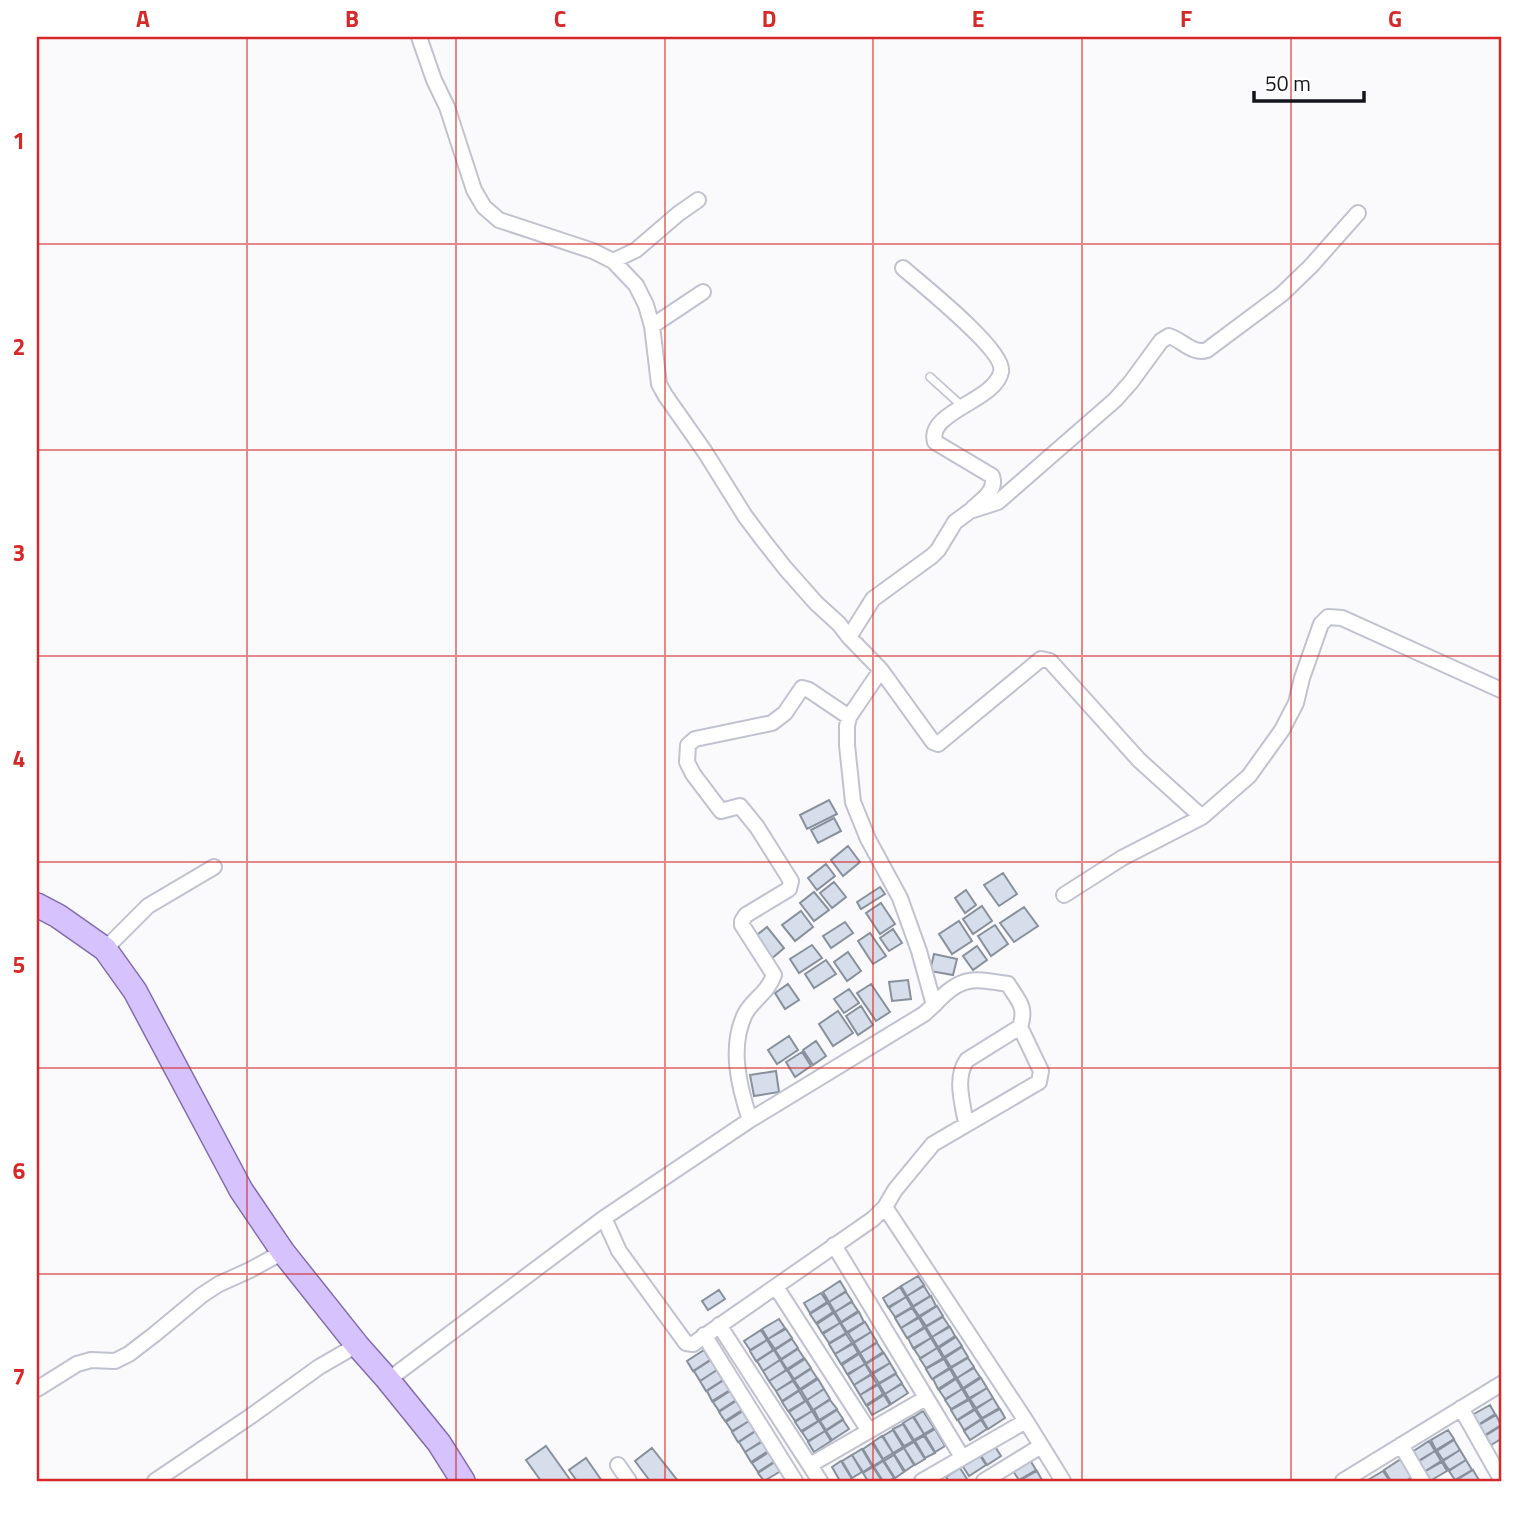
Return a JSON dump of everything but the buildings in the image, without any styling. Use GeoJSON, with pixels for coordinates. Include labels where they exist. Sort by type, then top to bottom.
{"type":"FeatureCollection","features":[{"type":"Feature","properties":{"kind":"main road"},"geometry":{"type":"LineString","coordinates":[[37,905],[58,916],[105,949],[135,991],[241,1190],[283,1252],[439,1443],[461,1480]]}},
{"type":"Feature","properties":{"kind":"street"},"geometry":{"type":"LineString","coordinates":[[419,37],[447,107],[474,190],[484,207],[499,220],[593,251],[613,261],[636,285],[646,304],[652,326],[659,384],[665,395],[745,516],[785,569],[881,670],[933,742],[938,744],[1041,659],[1046,659],[1139,760],[1202,817]]}},
{"type":"Feature","properties":{"kind":"street"},"geometry":{"type":"LineString","coordinates":[[613,261],[636,250],[698,200]]}},
{"type":"Feature","properties":{"kind":"street"},"geometry":{"type":"LineString","coordinates":[[970,511],[998,502],[1115,400],[1161,341],[1169,336],[1174,337],[1197,352],[1202,352],[1282,294],[1358,213]]}},
{"type":"Feature","properties":{"kind":"street"},"geometry":{"type":"LineString","coordinates":[[849,636],[873,599],[932,556],[955,522],[986,497],[994,482],[992,476],[935,442],[933,437],[940,422],[995,382],[1001,373],[1001,365],[997,356],[959,316],[903,268]]}},
{"type":"Feature","properties":{"kind":"street"},"geometry":{"type":"LineString","coordinates":[[652,326],[703,292]]}},
{"type":"Feature","properties":{"kind":"street"},"geometry":{"type":"LineString","coordinates":[[1064,895],[1122,858],[1202,817],[1249,776],[1282,730],[1296,703],[1321,624],[1328,617],[1342,618],[1501,690]]}},
{"type":"Feature","properties":{"kind":"street"},"geometry":{"type":"LineString","coordinates":[[881,670],[849,717],[847,745],[853,802],[868,839],[900,898],[934,1005]]}},
{"type":"Feature","properties":{"kind":"street"},"geometry":{"type":"LineString","coordinates":[[750,1120],[740,1088],[737,1058],[739,1030],[746,1012],[769,986],[774,975],[742,921],[746,915],[789,889],[791,881],[757,827],[740,806],[721,811],[693,775],[687,762],[688,745],[695,739],[772,723],[785,713],[802,688],[849,717]]}},
{"type":"Feature","properties":{"kind":"street"},"geometry":{"type":"LineString","coordinates":[[105,949],[148,906],[214,867]]}},
{"type":"Feature","properties":{"kind":"street"},"geometry":{"type":"LineString","coordinates":[[388,1380],[604,1218],[750,1120],[925,1014],[954,985],[970,980],[1008,984],[1023,1009],[1020,1027],[1041,1071],[1039,1082],[933,1144],[873,1219],[692,1344],[686,1343],[619,1251],[604,1218]]}},
{"type":"Feature","properties":{"kind":"street"},"geometry":{"type":"LineString","coordinates":[[966,1124],[960,1081],[961,1068],[967,1060],[1020,1027]]}},
{"type":"Feature","properties":{"kind":"street"},"geometry":{"type":"LineString","coordinates":[[885,1207],[1063,1481]]}},
{"type":"Feature","properties":{"kind":"street"},"geometry":{"type":"LineString","coordinates":[[834,1245],[962,1457]]}},
{"type":"Feature","properties":{"kind":"street"},"geometry":{"type":"LineString","coordinates":[[37,1389],[77,1364],[91,1360],[115,1361],[129,1354],[202,1295],[283,1252]]}},
{"type":"Feature","properties":{"kind":"street"},"geometry":{"type":"LineString","coordinates":[[776,1287],[869,1431]]}},
{"type":"Feature","properties":{"kind":"street"},"geometry":{"type":"LineString","coordinates":[[719,1325],[820,1481]]}},
{"type":"Feature","properties":{"kind":"street"},"geometry":{"type":"LineString","coordinates":[[704,1335],[795,1481]]}},
{"type":"Feature","properties":{"kind":"street"},"geometry":{"type":"LineString","coordinates":[[155,1481],[319,1367],[357,1345]]}},
{"type":"Feature","properties":{"kind":"street"},"geometry":{"type":"LineString","coordinates":[[1348,1480],[1501,1384]]}},
{"type":"Feature","properties":{"kind":"street"},"geometry":{"type":"LineString","coordinates":[[810,1465],[926,1398]]}},
{"type":"Feature","properties":{"kind":"street"},"geometry":{"type":"LineString","coordinates":[[1461,1408],[1501,1479]]}},
{"type":"Feature","properties":{"kind":"street"},"geometry":{"type":"LineString","coordinates":[[922,1481],[1026,1421]]}},
{"type":"Feature","properties":{"kind":"street"},"geometry":{"type":"LineString","coordinates":[[1401,1445],[1422,1481]]}},
{"type":"Feature","properties":{"kind":"street"},"geometry":{"type":"LineString","coordinates":[[984,1481],[1041,1446]]}},
{"type":"Feature","properties":{"kind":"street"},"geometry":{"type":"LineString","coordinates":[[618,1465],[629,1481]]}},
{"type":"Feature","properties":{"kind":"lane"},"geometry":{"type":"LineString","coordinates":[[930,377],[963,406]]}}]}
